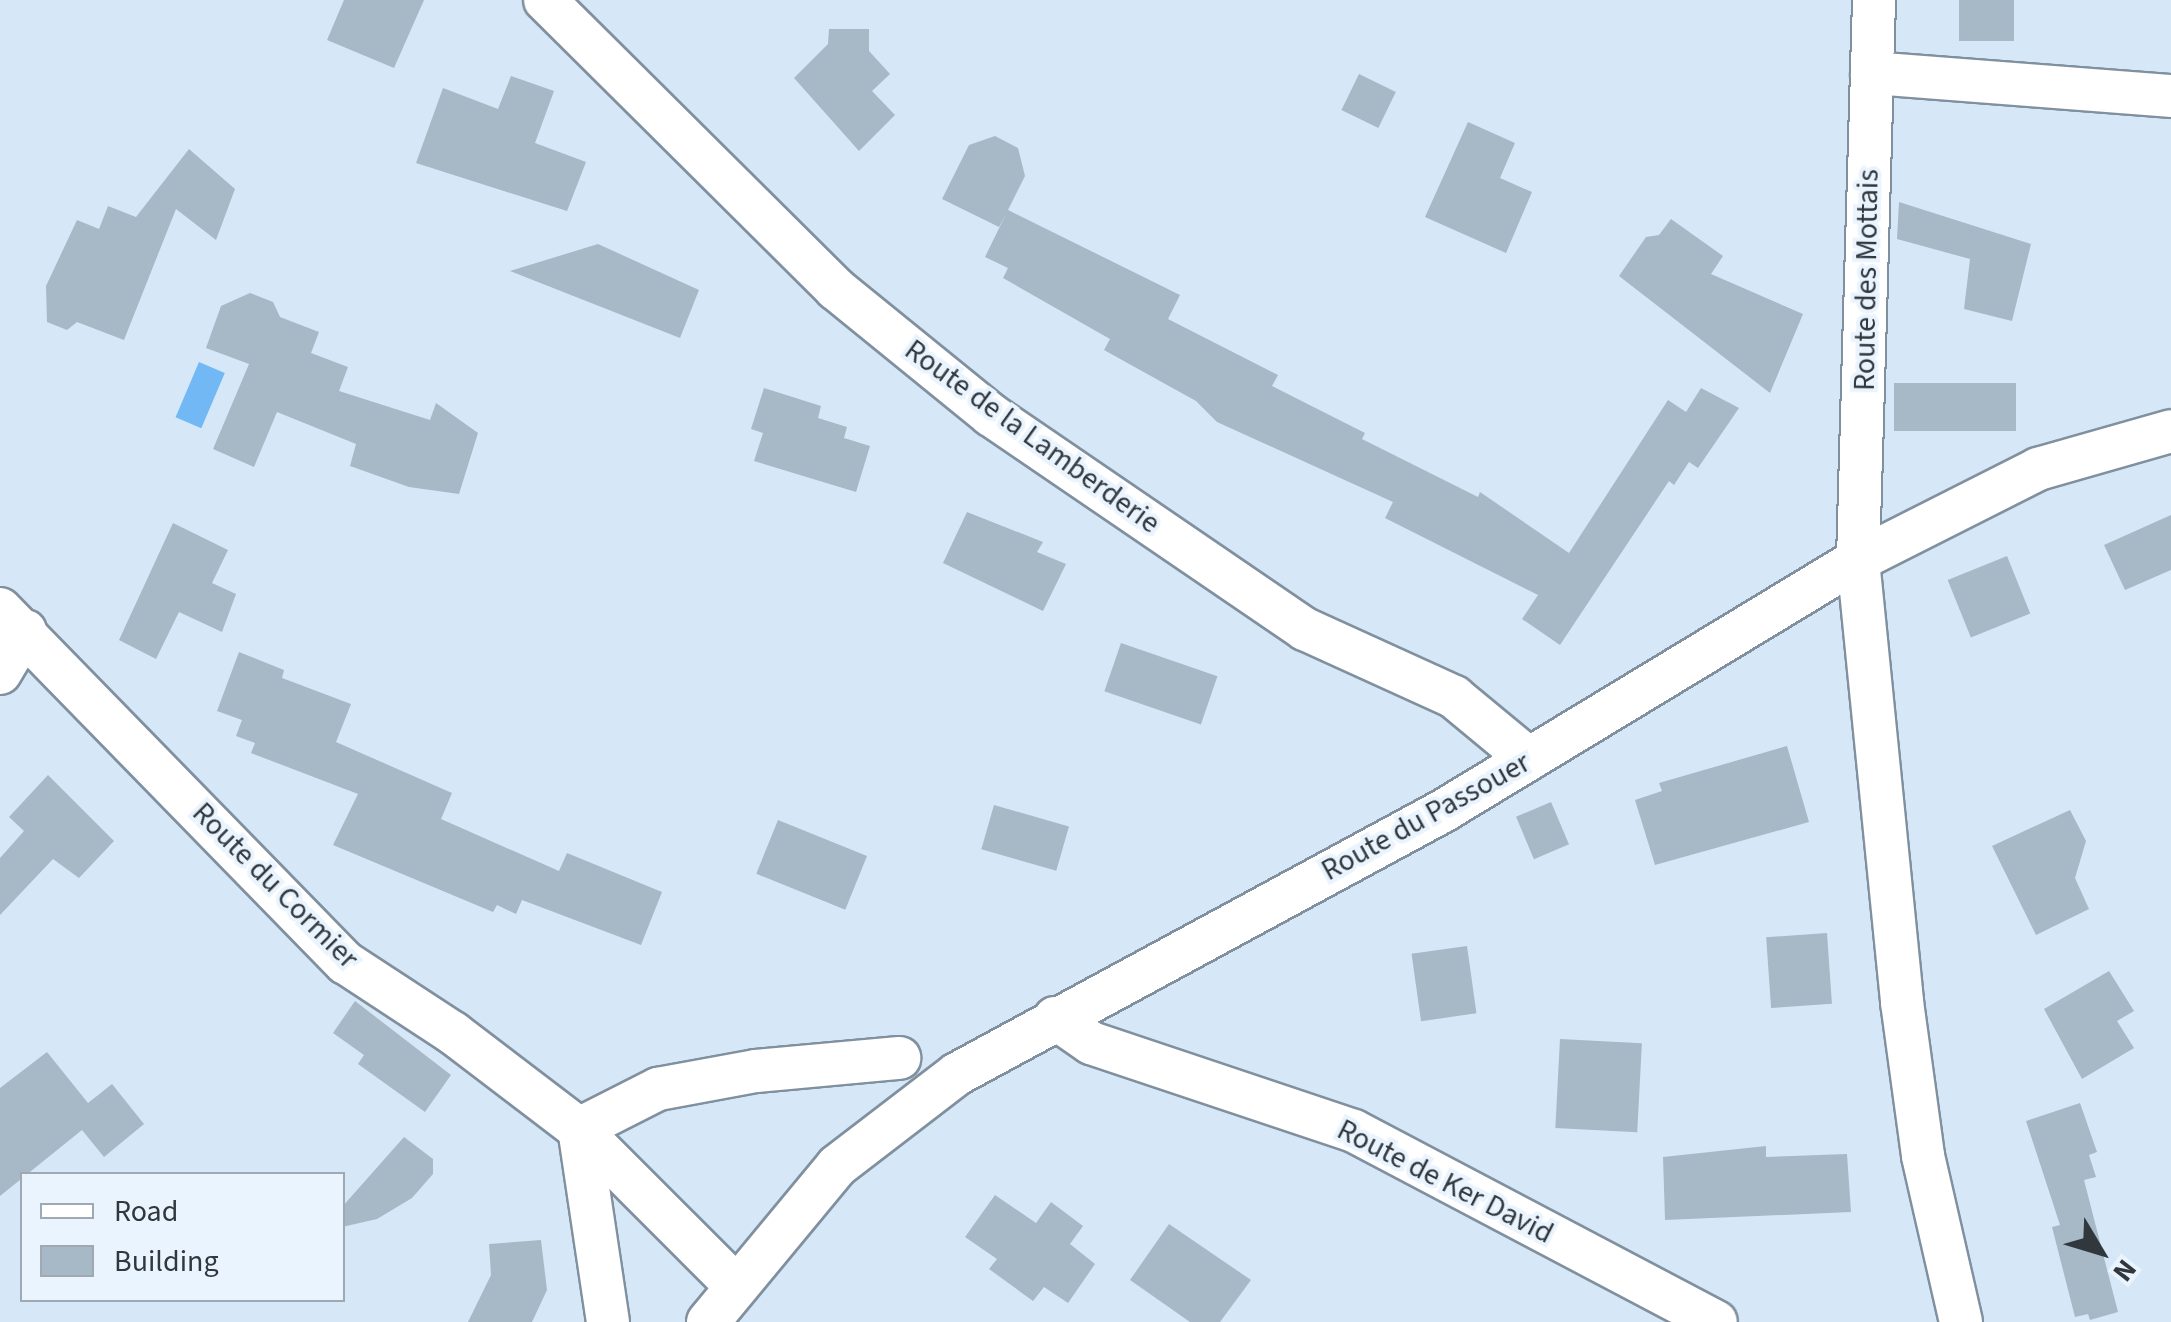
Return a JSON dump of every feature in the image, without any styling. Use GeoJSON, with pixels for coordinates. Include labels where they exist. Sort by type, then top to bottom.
{"type":"FeatureCollection","features":[{"type":"Feature","properties":{"kind":"street","name":"Route de la Lamberderie"},"geometry":{"type":"LineString","coordinates":[[545,0],[836,289],[990,415],[1306,629],[1454,696],[1529,759]]}},
{"type":"Feature","properties":{"kind":"street","name":"Route des Mottais"},"geometry":{"type":"LineString","coordinates":[[1874,0],[1858,560],[1904,1021],[1923,1156],[1961,1322]]}},
{"type":"Feature","properties":{"kind":"street"},"geometry":{"type":"LineString","coordinates":[[1872,73],[2171,96]]}},
{"type":"Feature","properties":{"kind":"street","name":"Route du Passouer"},"geometry":{"type":"LineString","coordinates":[[708,1322],[734,1284],[837,1166],[957,1074],[1529,759],[1858,560],[2038,470],[2171,431]]}},
{"type":"Feature","properties":{"kind":"street"},"geometry":{"type":"LineString","coordinates":[[0,673],[12,620]]}},
{"type":"Feature","properties":{"kind":"street","name":"Route du Cormier"},"geometry":{"type":"LineString","coordinates":[[12,620],[346,962],[453,1033],[579,1129],[734,1284]]}},
{"type":"Feature","properties":{"kind":"street","name":"Route de Ker David"},"geometry":{"type":"LineString","coordinates":[[1054,1018],[1091,1043],[1354,1131],[1716,1322]]}},
{"type":"Feature","properties":{"kind":"street"},"geometry":{"type":"LineString","coordinates":[[608,1322],[579,1129],[658,1089],[756,1071],[899,1058]]}},
{"type":"Feature","properties":{"kind":"water"},"geometry":{"type":"Polygon","coordinates":[[[199,362],[225,373],[201,428],[176,417],[199,362]]]}},
{"type":"Feature","properties":{"kind":"building"},"geometry":{"type":"Polygon","coordinates":[[[344,0],[424,0],[394,68],[327,40],[344,0]]]}},
{"type":"Feature","properties":{"kind":"building"},"geometry":{"type":"Polygon","coordinates":[[[1959,0],[2014,0],[2014,41],[1959,41],[1959,0]]]}},
{"type":"Feature","properties":{"kind":"building"},"geometry":{"type":"Polygon","coordinates":[[[829,29],[869,29],[869,51],[890,74],[872,91],[895,115],[859,151],[794,78],[828,44],[829,29]]]}},
{"type":"Feature","properties":{"kind":"building"},"geometry":{"type":"Polygon","coordinates":[[[1359,74],[1396,92],[1378,128],[1341,110],[1359,74]]]}},
{"type":"Feature","properties":{"kind":"building"},"geometry":{"type":"Polygon","coordinates":[[[511,76],[554,91],[535,143],[586,162],[567,211],[416,163],[443,88],[498,109],[511,76]]]}},
{"type":"Feature","properties":{"kind":"building"},"geometry":{"type":"Polygon","coordinates":[[[1468,122],[1515,143],[1500,178],[1532,192],[1506,253],[1425,217],[1468,122]]]}},
{"type":"Feature","properties":{"kind":"building"},"geometry":{"type":"Polygon","coordinates":[[[995,136],[1018,148],[1025,176],[1008,210],[1180,295],[1168,319],[1278,375],[1272,386],[1365,433],[1362,439],[1478,497],[1480,492],[1569,553],[1668,400],[1686,412],[1701,388],[1739,408],[1698,468],[1689,462],[1674,485],[1669,481],[1560,645],[1522,619],[1538,595],[1385,518],[1393,502],[1217,422],[1196,401],[1104,350],[1110,339],[1003,278],[1008,268],[985,257],[1006,214],[999,227],[942,199],[969,145],[995,136]]]}},
{"type":"Feature","properties":{"kind":"building"},"geometry":{"type":"Polygon","coordinates":[[[189,149],[235,189],[216,240],[176,209],[124,340],[77,322],[67,330],[47,322],[46,286],[77,220],[99,229],[108,206],[136,217],[189,149]]]}},
{"type":"Feature","properties":{"kind":"building"},"geometry":{"type":"Polygon","coordinates":[[[1899,202],[2031,244],[2012,321],[1964,309],[1970,259],[1897,239],[1899,202]]]}},
{"type":"Feature","properties":{"kind":"building"},"geometry":{"type":"Polygon","coordinates":[[[1671,219],[1723,256],[1711,274],[1803,314],[1770,393],[1619,276],[1646,237],[1659,235],[1671,219]]]}},
{"type":"Feature","properties":{"kind":"building"},"geometry":{"type":"Polygon","coordinates":[[[598,244],[699,290],[680,338],[510,271],[598,244]]]}},
{"type":"Feature","properties":{"kind":"building"},"geometry":{"type":"Polygon","coordinates":[[[250,293],[273,302],[280,317],[319,332],[311,353],[348,367],[339,391],[430,420],[436,403],[478,433],[459,494],[409,487],[350,466],[356,444],[277,412],[254,467],[213,449],[249,364],[206,348],[221,306],[250,293]]]}},
{"type":"Feature","properties":{"kind":"building"},"geometry":{"type":"Polygon","coordinates":[[[1894,383],[2016,383],[2016,431],[1894,431],[1894,383]]]}},
{"type":"Feature","properties":{"kind":"building"},"geometry":{"type":"Polygon","coordinates":[[[764,388],[821,406],[818,418],[847,427],[844,438],[870,446],[856,492],[754,461],[763,433],[751,429],[764,388]]]}},
{"type":"Feature","properties":{"kind":"building"},"geometry":{"type":"Polygon","coordinates":[[[967,512],[1043,542],[1037,552],[1066,564],[1043,611],[943,563],[967,512]]]}},
{"type":"Feature","properties":{"kind":"building"},"geometry":{"type":"Polygon","coordinates":[[[2171,515],[2171,570],[2125,590],[2104,545],[2171,515]]]}},
{"type":"Feature","properties":{"kind":"building"},"geometry":{"type":"Polygon","coordinates":[[[173,523],[228,550],[212,583],[236,594],[222,632],[179,612],[156,659],[119,640],[173,523]]]}},
{"type":"Feature","properties":{"kind":"building"},"geometry":{"type":"Polygon","coordinates":[[[2007,556],[2030,613],[1971,637],[1948,580],[2007,556]]]}},
{"type":"Feature","properties":{"kind":"building"},"geometry":{"type":"Polygon","coordinates":[[[1121,643],[1217,676],[1201,724],[1104,691],[1121,643]]]}},
{"type":"Feature","properties":{"kind":"building"},"geometry":{"type":"Polygon","coordinates":[[[239,652],[284,670],[282,678],[351,704],[336,742],[452,793],[441,819],[559,871],[567,853],[662,892],[641,945],[522,900],[516,914],[497,905],[493,912],[333,845],[358,794],[251,753],[255,743],[236,736],[242,720],[217,711],[239,652]]]}},
{"type":"Feature","properties":{"kind":"building"},"geometry":{"type":"Polygon","coordinates":[[[1787,746],[1809,822],[1655,865],[1635,800],[1662,791],[1659,783],[1787,746]]]}},
{"type":"Feature","properties":{"kind":"building"},"geometry":{"type":"Polygon","coordinates":[[[48,775],[114,841],[79,878],[53,859],[0,915],[0,858],[24,831],[9,817],[48,775]]]}},
{"type":"Feature","properties":{"kind":"building"},"geometry":{"type":"Polygon","coordinates":[[[1551,802],[1569,844],[1534,859],[1516,817],[1551,802]]]}},
{"type":"Feature","properties":{"kind":"building"},"geometry":{"type":"Polygon","coordinates":[[[994,805],[1069,826],[1056,871],[981,849],[994,805]]]}},
{"type":"Feature","properties":{"kind":"building"},"geometry":{"type":"Polygon","coordinates":[[[2070,810],[2086,841],[2075,878],[2089,909],[2036,935],[1992,846],[2070,810]]]}},
{"type":"Feature","properties":{"kind":"building"},"geometry":{"type":"Polygon","coordinates":[[[778,820],[867,856],[845,910],[756,874],[778,820]]]}},
{"type":"Feature","properties":{"kind":"building"},"geometry":{"type":"Polygon","coordinates":[[[1827,933],[1832,1004],[1771,1008],[1766,937],[1827,933]]]}},
{"type":"Feature","properties":{"kind":"building"},"geometry":{"type":"Polygon","coordinates":[[[1467,946],[1476,1013],[1421,1021],[1412,954],[1467,946]]]}},
{"type":"Feature","properties":{"kind":"building"},"geometry":{"type":"Polygon","coordinates":[[[2109,971],[2134,1011],[2117,1021],[2134,1048],[2082,1079],[2044,1009],[2109,971]]]}},
{"type":"Feature","properties":{"kind":"building"},"geometry":{"type":"Polygon","coordinates":[[[355,1001],[451,1075],[425,1112],[358,1064],[364,1055],[333,1033],[355,1001]]]}},
{"type":"Feature","properties":{"kind":"building"},"geometry":{"type":"Polygon","coordinates":[[[1560,1039],[1642,1043],[1637,1132],[1555,1128],[1560,1039]]]}},
{"type":"Feature","properties":{"kind":"building"},"geometry":{"type":"Polygon","coordinates":[[[47,1052],[88,1103],[112,1084],[144,1124],[104,1157],[82,1130],[30,1172],[20,1172],[20,1180],[0,1196],[0,1088],[47,1052]]]}},
{"type":"Feature","properties":{"kind":"building"},"geometry":{"type":"Polygon","coordinates":[[[2080,1103],[2097,1152],[2089,1155],[2096,1177],[2084,1180],[2118,1312],[2090,1320],[2088,1314],[2075,1317],[2052,1227],[2060,1225],[2026,1121],[2080,1103]]]}},
{"type":"Feature","properties":{"kind":"building"},"geometry":{"type":"Polygon","coordinates":[[[404,1137],[433,1159],[433,1174],[412,1198],[377,1219],[345,1226],[345,1204],[404,1137]]]}},
{"type":"Feature","properties":{"kind":"building"},"geometry":{"type":"Polygon","coordinates":[[[1766,1146],[1766,1157],[1847,1154],[1851,1212],[1665,1220],[1663,1157],[1766,1146]]]}},
{"type":"Feature","properties":{"kind":"building"},"geometry":{"type":"Polygon","coordinates":[[[995,1195],[1036,1223],[1051,1202],[1083,1226],[1070,1244],[1095,1264],[1068,1303],[1044,1287],[1033,1301],[989,1269],[997,1259],[965,1237],[995,1195]]]}},
{"type":"Feature","properties":{"kind":"building"},"geometry":{"type":"Polygon","coordinates":[[[1169,1224],[1251,1280],[1220,1322],[1190,1322],[1130,1280],[1169,1224]]]}},
{"type":"Feature","properties":{"kind":"building"},"geometry":{"type":"Polygon","coordinates":[[[541,1240],[547,1290],[532,1322],[468,1322],[491,1275],[489,1244],[541,1240]]]}}]}
